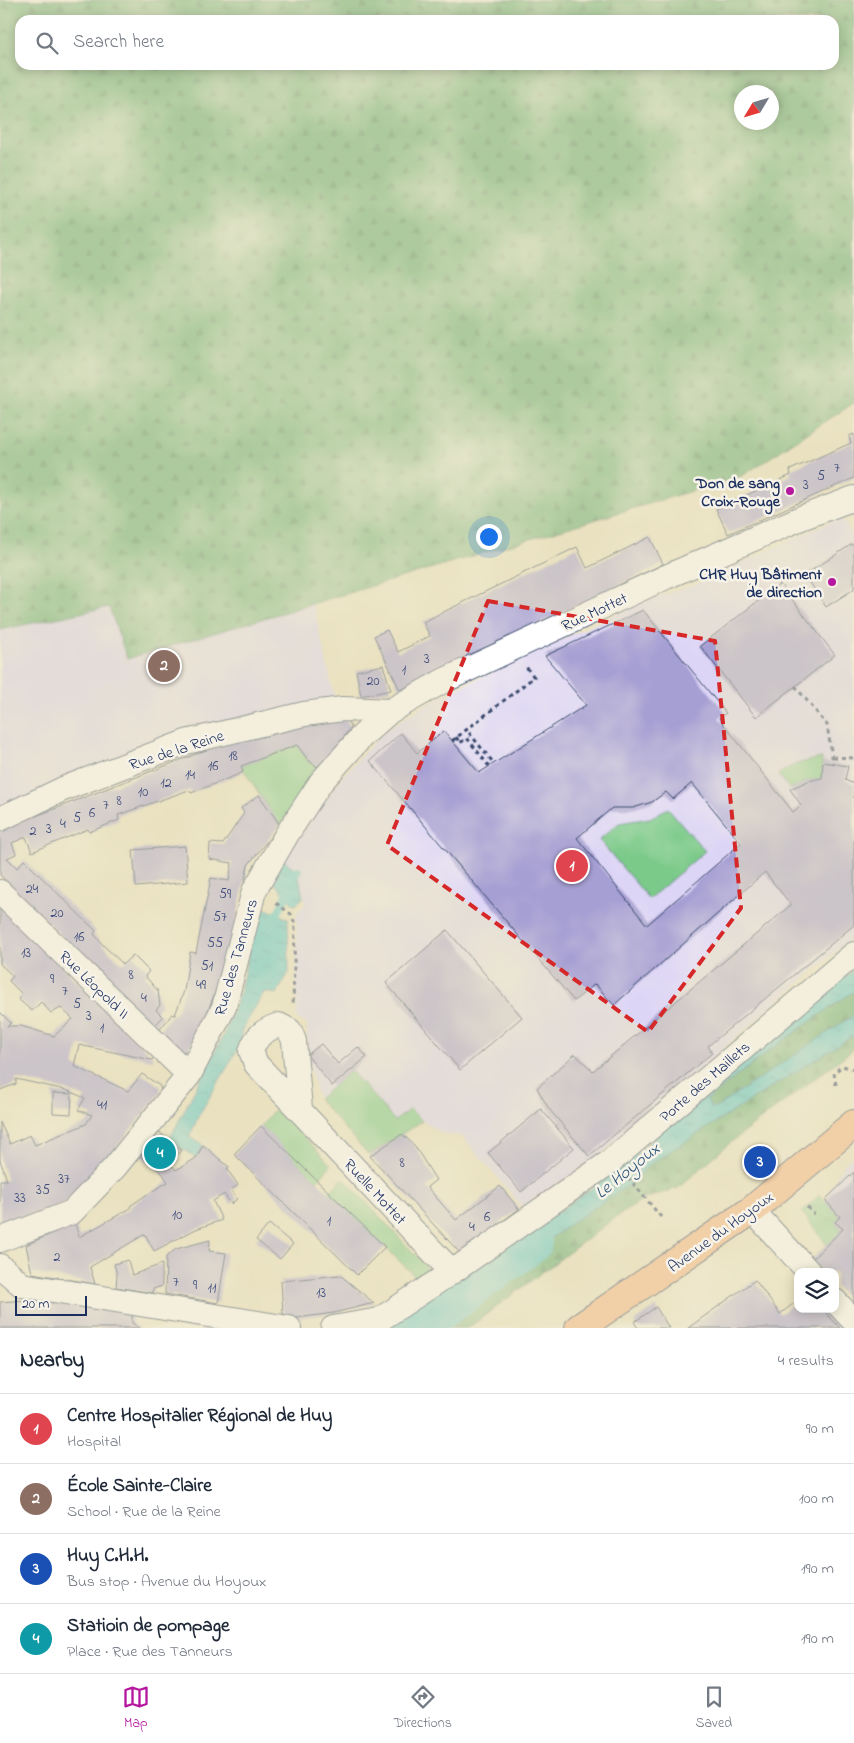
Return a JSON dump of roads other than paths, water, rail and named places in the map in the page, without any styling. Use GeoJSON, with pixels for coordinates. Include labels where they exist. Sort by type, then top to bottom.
{"type":"FeatureCollection","features":[{"type":"Feature","properties":{"kind":"main road","name":"Avenue du Hoyoux"},"geometry":{"type":"LineString","coordinates":[[580,1328],[752,1210],[854,1124]]}},
{"type":"Feature","properties":{"kind":"street","name":"Rue Mottet"},"geometry":{"type":"LineString","coordinates":[[390,711],[443,681],[801,518],[851,505]]}},
{"type":"Feature","properties":{"kind":"street","name":"Rue de la Reine"},"geometry":{"type":"LineString","coordinates":[[0,819],[63,789],[186,742],[304,714],[343,710],[390,711]]}},
{"type":"Feature","properties":{"kind":"street","name":"Rue des Tanneurs"},"geometry":{"type":"LineString","coordinates":[[0,1240],[72,1212],[115,1167],[189,1075],[224,1007],[254,891],[287,834],[321,782],[362,736],[390,711]]}},
{"type":"Feature","properties":{"kind":"street","name":"Rue Léopold II"},"geometry":{"type":"LineString","coordinates":[[0,892],[189,1075]]}},
{"type":"Feature","properties":{"kind":"street","name":"Porte des Maillets"},"geometry":{"type":"LineString","coordinates":[[333,1328],[379,1320],[452,1272],[611,1161],[854,954]]}},
{"type":"Feature","properties":{"kind":"street","name":"Ruelle Mottet"},"geometry":{"type":"LineString","coordinates":[[300,1110],[296,1052],[290,1031],[279,1025],[267,1029],[255,1038],[251,1051],[256,1064],[452,1272]]}},
{"type":"Feature","properties":{"kind":"street"},"geometry":{"type":"LineString","coordinates":[[752,1210],[805,1268]]}},
{"type":"Feature","properties":{"kind":"street"},"geometry":{"type":"LineString","coordinates":[[0,1266],[22,1285],[290,1328]]}},
{"type":"Feature","properties":{"kind":"street"},"geometry":{"type":"LineString","coordinates":[[839,1305],[854,1321]]}},
{"type":"Feature","properties":{"kind":"water"},"geometry":{"type":"Polygon","coordinates":[[[283,860],[298,871],[303,898],[295,906],[271,879],[283,860]]]}},
{"type":"Feature","properties":{"kind":"water"},"geometry":{"type":"Polygon","coordinates":[[[260,906],[288,919],[289,972],[277,994],[264,992],[241,1032],[242,1042],[199,1115],[189,1137],[203,1145],[196,1158],[169,1140],[224,1034],[239,995],[260,906]]]}},
{"type":"Feature","properties":{"kind":"water"},"geometry":{"type":"Polygon","coordinates":[[[854,970],[854,991],[774,1047],[707,1099],[711,1108],[717,1107],[854,1015],[854,1035],[650,1164],[633,1182],[580,1217],[488,1283],[474,1274],[642,1150],[688,1106],[736,1065],[854,970]]]}},
{"type":"Feature","properties":{"kind":"water"},"geometry":{"type":"Polygon","coordinates":[[[416,1314],[426,1319],[428,1327],[397,1328],[416,1314]]]}},
{"type":"Feature","properties":{"kind":"waterway"},"geometry":{"type":"LineString","coordinates":[[273,923],[298,871]]}},
{"type":"Feature","properties":{"kind":"waterway","name":"Le Hoyoux"},"geometry":{"type":"LineString","coordinates":[[413,1328],[530,1242]]}},
{"type":"Feature","properties":{"kind":"place","name":"Don de sang Croix-Rouge"},"geometry":{"type":"Point","coordinates":[790,491]}},
{"type":"Feature","properties":{"kind":"place","name":"CHR Huy Bâtiment de direction"},"geometry":{"type":"Point","coordinates":[832,582]}},
{"type":"Feature","properties":{"kind":"place","name":"École Sainte-Claire"},"geometry":{"type":"Point","coordinates":[164,666]}},
{"type":"Feature","properties":{"kind":"place","name":"Centre Hospitalier Régional de Huy"},"geometry":{"type":"Point","coordinates":[572,866]}},
{"type":"Feature","properties":{"kind":"place","name":"Statioin de pompage"},"geometry":{"type":"Point","coordinates":[160,1153]}},
{"type":"Feature","properties":{"kind":"place","name":"Huy C.H.H."},"geometry":{"type":"Point","coordinates":[760,1162]}}]}
